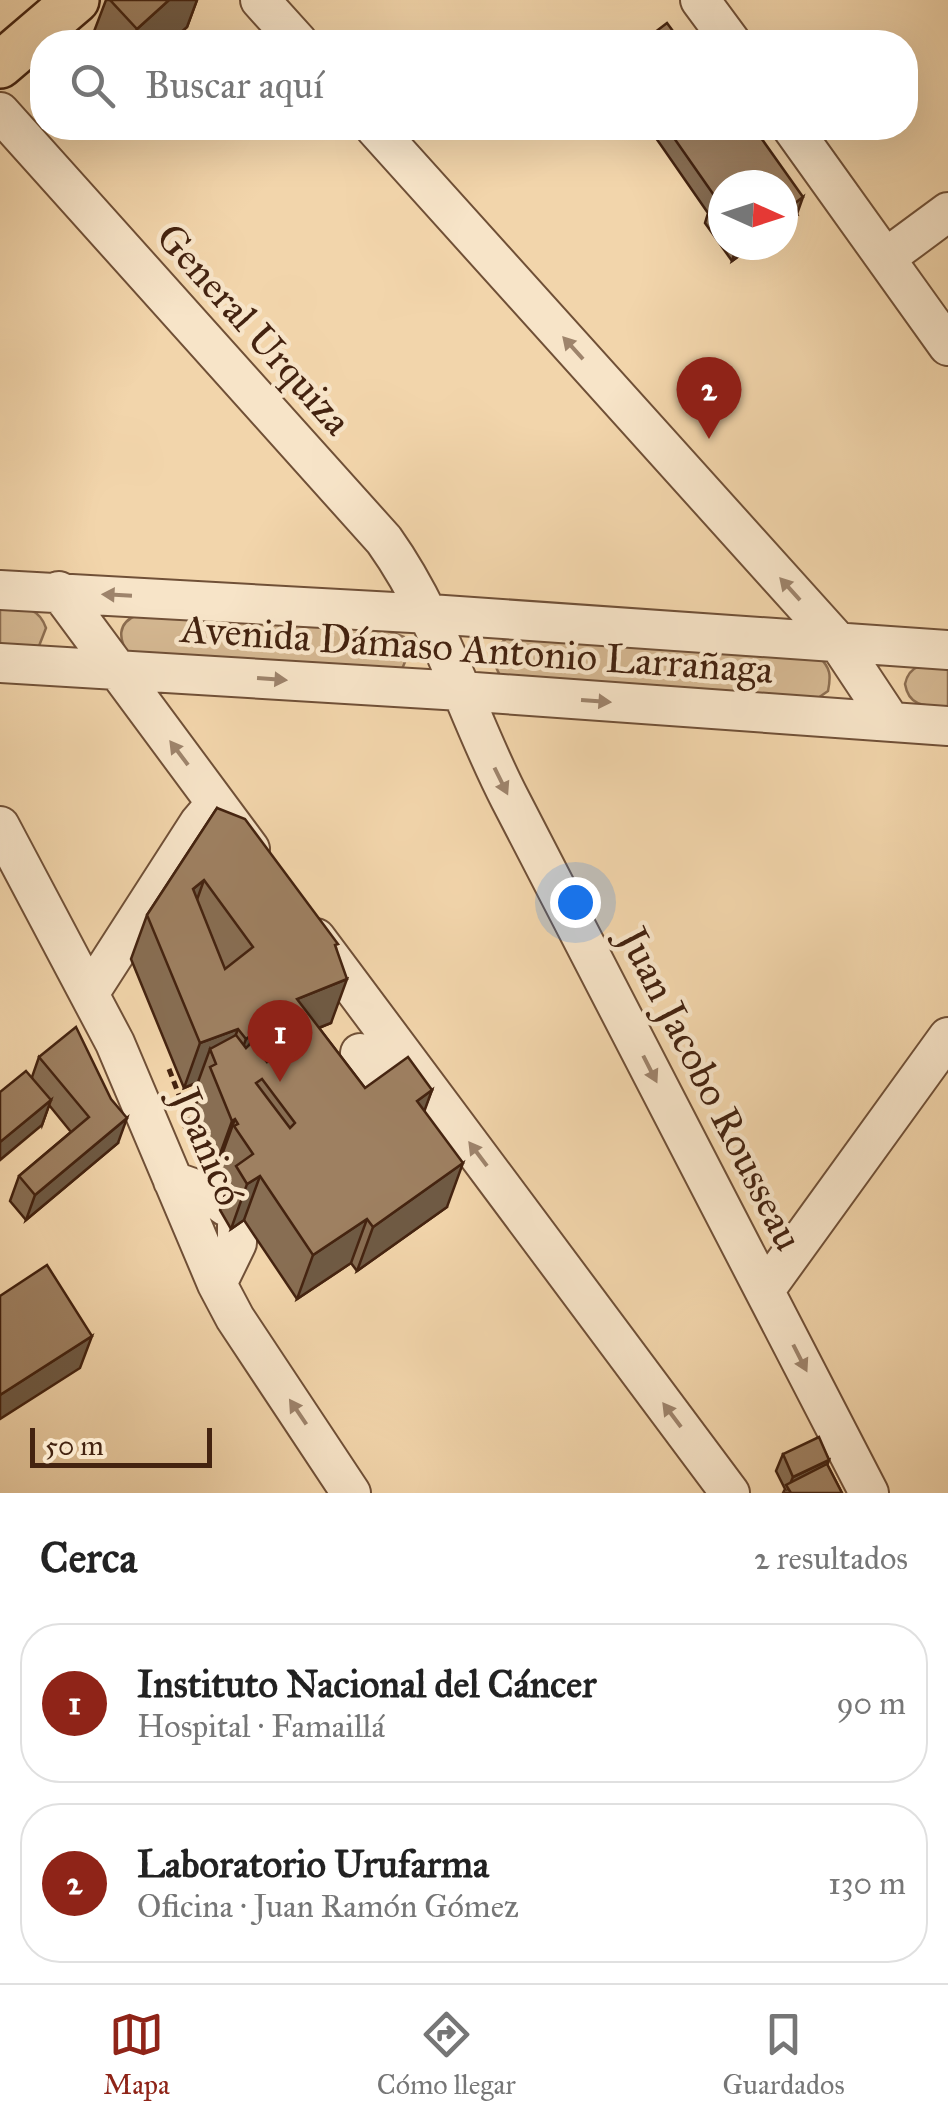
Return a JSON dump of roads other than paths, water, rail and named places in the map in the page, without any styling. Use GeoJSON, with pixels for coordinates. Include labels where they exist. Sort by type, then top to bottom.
{"type":"FeatureCollection","features":[{"type":"Feature","properties":{"kind":"main road"},"geometry":{"type":"LineString","coordinates":[[41,30],[76,0]]}},
{"type":"Feature","properties":{"kind":"main road"},"geometry":{"type":"LineString","coordinates":[[0,65],[30,39]]}},
{"type":"Feature","properties":{"kind":"street"},"geometry":{"type":"LineString","coordinates":[[260,0],[287,30]]}},
{"type":"Feature","properties":{"kind":"street"},"geometry":{"type":"LineString","coordinates":[[700,0],[722,30]]}},
{"type":"Feature","properties":{"kind":"street","name":"General Urquiza"},"geometry":{"type":"LineString","coordinates":[[0,112],[384,540],[430,614]]}},
{"type":"Feature","properties":{"kind":"street"},"geometry":{"type":"LineString","coordinates":[[386,140],[838,642],[891,722]]}},
{"type":"Feature","properties":{"kind":"street"},"geometry":{"type":"LineString","coordinates":[[801,140],[948,346]]}},
{"type":"Feature","properties":{"kind":"street"},"geometry":{"type":"LineString","coordinates":[[886,257],[948,212]]}},
{"type":"Feature","properties":{"kind":"street","name":"Avenida Dámaso Antonio Larrañaga"},"geometry":{"type":"LineString","coordinates":[[0,590],[430,614],[948,650]]}},
{"type":"Feature","properties":{"kind":"street"},"geometry":{"type":"LineString","coordinates":[[59,591],[273,880]]}},
{"type":"Feature","properties":{"kind":"street","name":"Juan Jacobo Rousseau"},"geometry":{"type":"LineString","coordinates":[[430,614],[497,774],[869,1493]]}},
{"type":"Feature","properties":{"kind":"street","name":"Avenida Dámaso Antonio Larrañaga"},"geometry":{"type":"LineString","coordinates":[[0,663],[948,726]]}},
{"type":"Feature","properties":{"kind":"street"},"geometry":{"type":"LineString","coordinates":[[89,994],[199,823],[216,803]]}},
{"type":"Feature","properties":{"kind":"street","name":"Joanicó"},"geometry":{"type":"LineString","coordinates":[[0,826],[115,1043],[217,1284],[235,1318],[352,1493]]}},
{"type":"Feature","properties":{"kind":"street"},"geometry":{"type":"LineString","coordinates":[[296,911],[730,1493]]}},
{"type":"Feature","properties":{"kind":"street"},"geometry":{"type":"LineString","coordinates":[[765,1290],[948,1037]]}},
{"type":"Feature","properties":{"kind":"street"},"geometry":{"type":"LineString","coordinates":[[360,1053],[396,1100],[419,1107],[435,1097]]}},
{"type":"Feature","properties":{"kind":"street"},"geometry":{"type":"LineString","coordinates":[[173,1181],[210,1194],[231,1216],[237,1243],[217,1284]]}},
{"type":"Feature","properties":{"kind":"place","name":"Laboratorio Urufarma"},"geometry":{"type":"Point","coordinates":[709,439]}},
{"type":"Feature","properties":{"kind":"place","name":"Instituto Nacional del Cáncer"},"geometry":{"type":"Point","coordinates":[280,1082]}}]}
